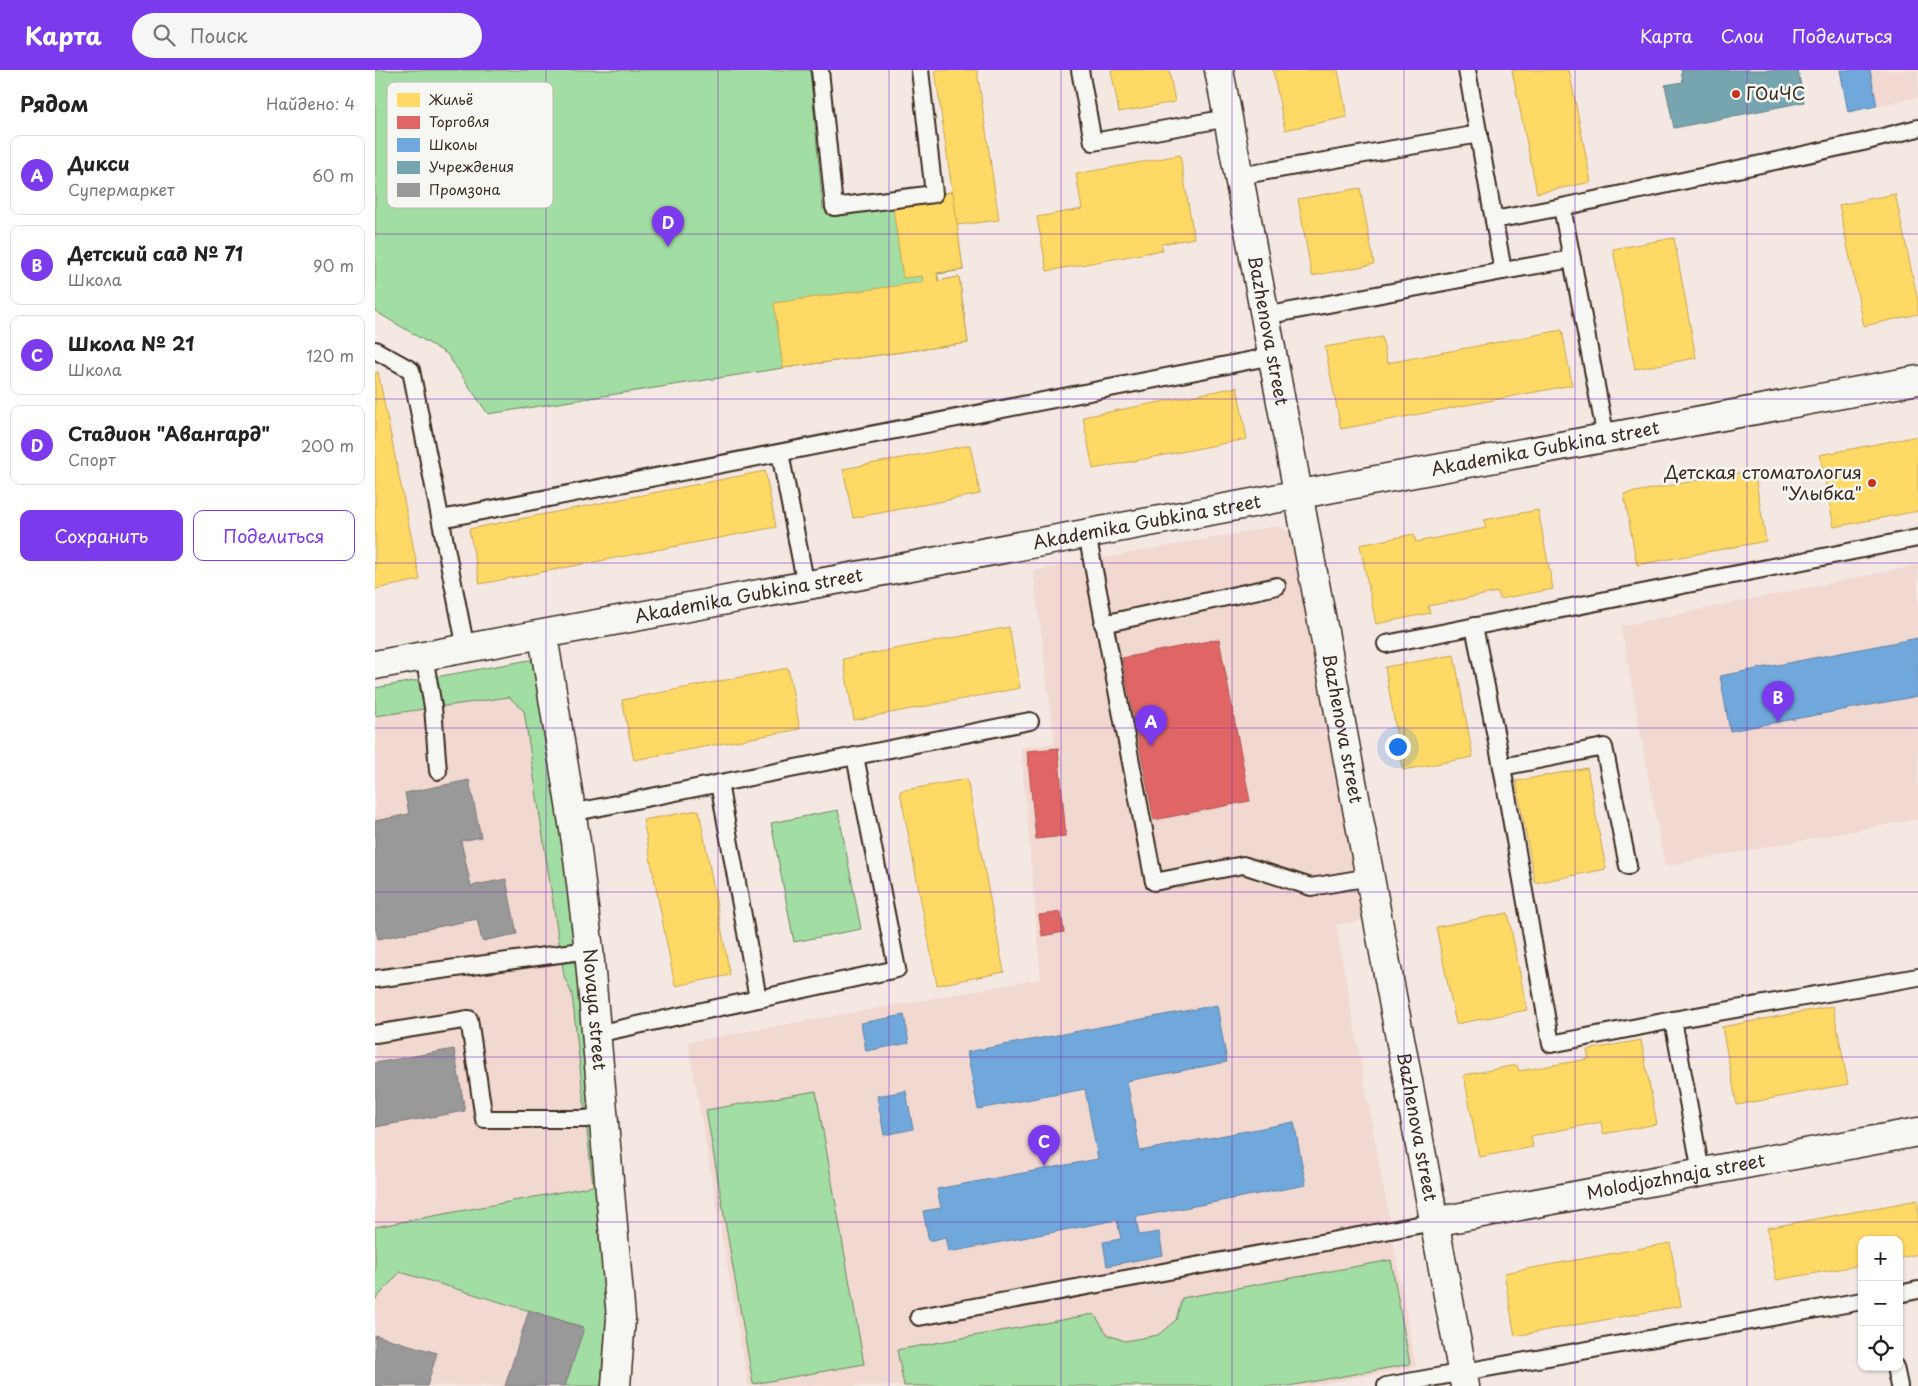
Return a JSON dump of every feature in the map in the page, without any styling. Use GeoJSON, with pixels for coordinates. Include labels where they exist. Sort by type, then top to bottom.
{"type":"FeatureCollection","features":[{"type":"Feature","properties":{"kind":"street","name":"Bazhenova street"},"geometry":{"type":"LineString","coordinates":[[1219,70],[1464,1379]]}},
{"type":"Feature","properties":{"kind":"street","name":"Akademika Gubkina street"},"geometry":{"type":"LineString","coordinates":[[375,665],[1918,380]]}},
{"type":"Feature","properties":{"kind":"street","name":"Novaya street"},"geometry":{"type":"LineString","coordinates":[[543,635],[571,813],[589,950],[621,1318],[616,1386]]}},
{"type":"Feature","properties":{"kind":"street","name":"Molodjozhnaja street"},"geometry":{"type":"LineString","coordinates":[[1434,1222],[1918,1132]]}},
{"type":"Feature","properties":{"kind":"lane"},"geometry":{"type":"LineString","coordinates":[[820,70],[834,207],[934,194],[920,70]]}},
{"type":"Feature","properties":{"kind":"lane"},"geometry":{"type":"LineString","coordinates":[[1080,70],[1093,142],[1228,118]]}},
{"type":"Feature","properties":{"kind":"lane"},"geometry":{"type":"LineString","coordinates":[[1467,70],[1503,270]]}},
{"type":"Feature","properties":{"kind":"lane"},"geometry":{"type":"LineString","coordinates":[[1494,220],[1863,142],[1918,128]]}},
{"type":"Feature","properties":{"kind":"lane"},"geometry":{"type":"LineString","coordinates":[[1239,176],[1479,134]]}},
{"type":"Feature","properties":{"kind":"lane"},"geometry":{"type":"LineString","coordinates":[[1562,207],[1606,438]]}},
{"type":"Feature","properties":{"kind":"lane"},"geometry":{"type":"LineString","coordinates":[[1265,316],[1503,270],[1572,259]]}},
{"type":"Feature","properties":{"kind":"lane"},"geometry":{"type":"LineString","coordinates":[[375,350],[411,370],[466,649]]}},
{"type":"Feature","properties":{"kind":"lane"},"geometry":{"type":"LineString","coordinates":[[441,519],[1273,356]]}},
{"type":"Feature","properties":{"kind":"lane"},"geometry":{"type":"LineString","coordinates":[[780,453],[806,586]]}},
{"type":"Feature","properties":{"kind":"lane"},"geometry":{"type":"LineString","coordinates":[[1087,534],[1154,882],[1243,865],[1311,887],[1370,877]]}},
{"type":"Feature","properties":{"kind":"lane"},"geometry":{"type":"LineString","coordinates":[[1386,644],[1918,538]]}},
{"type":"Feature","properties":{"kind":"lane"},"geometry":{"type":"LineString","coordinates":[[1103,624],[1277,586]]}},
{"type":"Feature","properties":{"kind":"lane"},"geometry":{"type":"LineString","coordinates":[[1475,626],[1551,1044],[1673,1020],[1918,977]]}},
{"type":"Feature","properties":{"kind":"lane"},"geometry":{"type":"LineString","coordinates":[[424,656],[433,707],[438,771]]}},
{"type":"Feature","properties":{"kind":"lane"},"geometry":{"type":"LineString","coordinates":[[571,813],[1030,721]]}},
{"type":"Feature","properties":{"kind":"lane"},"geometry":{"type":"LineString","coordinates":[[1502,767],[1604,747],[1628,866]]}},
{"type":"Feature","properties":{"kind":"lane"},"geometry":{"type":"LineString","coordinates":[[596,1034],[897,969],[855,756]]}},
{"type":"Feature","properties":{"kind":"lane"},"geometry":{"type":"LineString","coordinates":[[719,784],[758,999]]}},
{"type":"Feature","properties":{"kind":"lane"},"geometry":{"type":"LineString","coordinates":[[375,979],[589,950]]}},
{"type":"Feature","properties":{"kind":"lane"},"geometry":{"type":"LineString","coordinates":[[375,1034],[469,1019],[483,1119],[585,1118],[604,1116]]}},
{"type":"Feature","properties":{"kind":"lane"},"geometry":{"type":"LineString","coordinates":[[1673,1020],[1701,1172]]}},
{"type":"Feature","properties":{"kind":"lane"},"geometry":{"type":"LineString","coordinates":[[919,1317],[1434,1222]]}},
{"type":"Feature","properties":{"kind":"lane"},"geometry":{"type":"LineString","coordinates":[[1903,1293],[1918,1290]]}},
{"type":"Feature","properties":{"kind":"lane"},"geometry":{"type":"LineString","coordinates":[[1386,1386],[1464,1379],[1858,1301]]}},
{"type":"Feature","properties":{"kind":"lane"},"geometry":{"type":"LineString","coordinates":[[1896,1371],[1899,1386]]}},
{"type":"Feature","properties":{"kind":"shaded area"},"geometry":{"type":"Polygon","coordinates":[[[1840,70],[1918,70],[1918,97],[1848,112],[1840,70]]]}},
{"type":"Feature","properties":{"kind":"shaded area"},"geometry":{"type":"Polygon","coordinates":[[[1277,526],[1290,532],[1292,539],[1364,920],[1336,925],[1416,1367],[1311,1386],[748,1386],[688,1042],[1041,979],[1021,748],[1055,743],[1033,571],[1277,526]]]}},
{"type":"Feature","properties":{"kind":"shaded area"},"geometry":{"type":"Polygon","coordinates":[[[1918,565],[1918,819],[1665,866],[1621,626],[1918,565]]]}},
{"type":"Feature","properties":{"kind":"shaded area"},"geometry":{"type":"Polygon","coordinates":[[[509,697],[524,711],[564,976],[572,993],[593,1186],[375,1227],[375,716],[509,697]]]}},
{"type":"Feature","properties":{"kind":"shaded area"},"geometry":{"type":"Polygon","coordinates":[[[400,1272],[584,1328],[565,1386],[375,1386],[375,1300],[400,1272]]]}},
{"type":"Feature","properties":{"kind":"green space"},"geometry":{"type":"Polygon","coordinates":[[[375,70],[810,70],[823,209],[952,192],[963,270],[937,274],[939,281],[959,277],[968,343],[783,368],[488,414],[447,354],[375,311],[375,70]]]}},
{"type":"Feature","properties":{"kind":"green space"},"geometry":{"type":"Polygon","coordinates":[[[535,659],[564,845],[577,947],[600,1192],[606,1320],[601,1386],[565,1386],[583,1327],[400,1272],[375,1300],[375,1227],[593,1186],[572,994],[564,976],[524,711],[509,697],[375,716],[375,688],[535,659]]]}},
{"type":"Feature","properties":{"kind":"green space"},"geometry":{"type":"Polygon","coordinates":[[[838,810],[861,929],[794,942],[771,823],[838,810]]]}},
{"type":"Feature","properties":{"kind":"green space"},"geometry":{"type":"Polygon","coordinates":[[[816,1091],[864,1364],[753,1384],[706,1110],[816,1091]]]}},
{"type":"Feature","properties":{"kind":"green space"},"geometry":{"type":"Polygon","coordinates":[[[1391,1260],[1410,1364],[1289,1386],[904,1386],[897,1350],[1094,1314],[1108,1335],[1125,1341],[1158,1335],[1176,1320],[1182,1298],[1391,1260]]]}},
{"type":"Feature","properties":{"kind":"building: Жильё"},"geometry":{"type":"Polygon","coordinates":[[[935,70],[977,70],[999,220],[957,225],[935,70]]]}},
{"type":"Feature","properties":{"kind":"building: Жильё"},"geometry":{"type":"Polygon","coordinates":[[[1111,70],[1169,70],[1175,102],[1119,112],[1111,70]]]}},
{"type":"Feature","properties":{"kind":"building: Жильё"},"geometry":{"type":"Polygon","coordinates":[[[1273,70],[1338,70],[1347,117],[1285,130],[1273,70]]]}},
{"type":"Feature","properties":{"kind":"building: Жильё"},"geometry":{"type":"Polygon","coordinates":[[[1512,70],[1569,70],[1591,182],[1537,193],[1512,70]]]}},
{"type":"Feature","properties":{"kind":"building: Жильё"},"geometry":{"type":"Polygon","coordinates":[[[1180,155],[1194,238],[1161,244],[1163,250],[1047,271],[1037,217],[1082,209],[1076,174],[1180,155]]]}},
{"type":"Feature","properties":{"kind":"building: Жильё"},"geometry":{"type":"Polygon","coordinates":[[[1360,188],[1374,264],[1312,276],[1298,199],[1360,188]]]}},
{"type":"Feature","properties":{"kind":"building: Жильё"},"geometry":{"type":"Polygon","coordinates":[[[953,192],[963,270],[937,273],[938,281],[959,277],[968,343],[783,368],[774,303],[923,282],[922,276],[903,278],[892,200],[953,192]]]}},
{"type":"Feature","properties":{"kind":"building: Жильё"},"geometry":{"type":"Polygon","coordinates":[[[1895,194],[1918,301],[1918,314],[1864,326],[1839,205],[1895,194]]]}},
{"type":"Feature","properties":{"kind":"building: Жильё"},"geometry":{"type":"Polygon","coordinates":[[[1674,238],[1696,358],[1635,369],[1613,249],[1674,238]]]}},
{"type":"Feature","properties":{"kind":"building: Жильё"},"geometry":{"type":"Polygon","coordinates":[[[1562,330],[1572,385],[1341,429],[1325,347],[1382,337],[1387,363],[1562,330]]]}},
{"type":"Feature","properties":{"kind":"building: Жильё"},"geometry":{"type":"Polygon","coordinates":[[[378,372],[420,580],[375,589],[375,373],[378,372]]]}},
{"type":"Feature","properties":{"kind":"building: Жильё"},"geometry":{"type":"Polygon","coordinates":[[[1237,387],[1247,439],[1093,469],[1083,417],[1237,387]]]}},
{"type":"Feature","properties":{"kind":"building: Жильё","name":"Детская стоматология \"Улыбка\""},"geometry":{"type":"Polygon","coordinates":[[[1918,436],[1918,511],[1834,527],[1820,455],[1918,436]]]}},
{"type":"Feature","properties":{"kind":"building: Жильё"},"geometry":{"type":"Polygon","coordinates":[[[970,445],[980,494],[853,518],[843,469],[970,445]]]}},
{"type":"Feature","properties":{"kind":"building: Жильё"},"geometry":{"type":"Polygon","coordinates":[[[1754,470],[1766,541],[1637,565],[1624,494],[1754,470]]]}},
{"type":"Feature","properties":{"kind":"building: Жильё"},"geometry":{"type":"Polygon","coordinates":[[[765,471],[776,527],[480,584],[469,529],[765,471]]]}},
{"type":"Feature","properties":{"kind":"building: Жильё"},"geometry":{"type":"Polygon","coordinates":[[[1538,510],[1553,589],[1500,599],[1498,592],[1428,606],[1430,613],[1376,624],[1360,545],[1414,534],[1416,542],[1486,528],[1484,520],[1538,510]]]}},
{"type":"Feature","properties":{"kind":"building: Жильё"},"geometry":{"type":"Polygon","coordinates":[[[1009,627],[1020,688],[854,720],[843,659],[1009,627]]]}},
{"type":"Feature","properties":{"kind":"building: Жильё"},"geometry":{"type":"Polygon","coordinates":[[[1454,655],[1473,757],[1403,770],[1385,667],[1454,655]]]}},
{"type":"Feature","properties":{"kind":"building: Жильё"},"geometry":{"type":"Polygon","coordinates":[[[788,668],[800,729],[634,760],[622,700],[788,668]]]}},
{"type":"Feature","properties":{"kind":"building: Жильё"},"geometry":{"type":"Polygon","coordinates":[[[1587,768],[1606,869],[1535,883],[1516,781],[1587,768]]]}},
{"type":"Feature","properties":{"kind":"building: Жильё"},"geometry":{"type":"Polygon","coordinates":[[[967,779],[1004,972],[937,985],[900,791],[967,779]]]}},
{"type":"Feature","properties":{"kind":"building: Жильё"},"geometry":{"type":"Polygon","coordinates":[[[699,810],[730,975],[675,986],[643,820],[699,810]]]}},
{"type":"Feature","properties":{"kind":"building: Жильё"},"geometry":{"type":"Polygon","coordinates":[[[1508,913],[1527,1010],[1456,1024],[1436,927],[1508,913]]]}},
{"type":"Feature","properties":{"kind":"building: Жильё"},"geometry":{"type":"Polygon","coordinates":[[[1833,1006],[1848,1084],[1737,1105],[1722,1027],[1833,1006]]]}},
{"type":"Feature","properties":{"kind":"building: Жильё"},"geometry":{"type":"Polygon","coordinates":[[[1641,1040],[1657,1124],[1603,1134],[1601,1122],[1531,1136],[1533,1147],[1479,1157],[1464,1075],[1517,1065],[1519,1071],[1589,1059],[1587,1050],[1641,1040]]]}},
{"type":"Feature","properties":{"kind":"building: Жильё"},"geometry":{"type":"Polygon","coordinates":[[[1918,1200],[1918,1254],[1903,1257],[1903,1236],[1858,1236],[1858,1266],[1776,1280],[1767,1228],[1918,1200]]]}},
{"type":"Feature","properties":{"kind":"building: Жильё"},"geometry":{"type":"Polygon","coordinates":[[[1670,1243],[1681,1306],[1515,1336],[1504,1273],[1670,1243]]]}},
{"type":"Feature","properties":{"kind":"building: Торговля"},"geometry":{"type":"Polygon","coordinates":[[[1219,639],[1250,801],[1154,820],[1122,658],[1219,639]]]}},
{"type":"Feature","properties":{"kind":"building: Торговля"},"geometry":{"type":"Polygon","coordinates":[[[1058,748],[1066,836],[1036,839],[1027,751],[1058,748]]]}},
{"type":"Feature","properties":{"kind":"building: Торговля"},"geometry":{"type":"Polygon","coordinates":[[[1061,912],[1064,932],[1042,936],[1039,915],[1061,912]]]}},
{"type":"Feature","properties":{"kind":"building: Школы"},"geometry":{"type":"Polygon","coordinates":[[[1840,70],[1870,70],[1877,106],[1848,112],[1840,70]]]}},
{"type":"Feature","properties":{"kind":"building: Школы"},"geometry":{"type":"Polygon","coordinates":[[[1918,638],[1918,696],[1730,731],[1720,676],[1918,638]]]}},
{"type":"Feature","properties":{"kind":"building: Школы"},"geometry":{"type":"Polygon","coordinates":[[[1217,1005],[1227,1062],[1127,1081],[1140,1151],[1294,1122],[1306,1185],[1136,1217],[1139,1235],[1159,1232],[1163,1255],[1107,1266],[1103,1242],[1121,1239],[1117,1220],[949,1252],[946,1237],[929,1241],[923,1211],[941,1208],[937,1189],[1098,1159],[1085,1089],[978,1109],[967,1052],[1217,1005]]]}},
{"type":"Feature","properties":{"kind":"building: Школы"},"geometry":{"type":"Polygon","coordinates":[[[904,1015],[909,1043],[866,1051],[861,1023],[904,1015]]]}},
{"type":"Feature","properties":{"kind":"building: Школы"},"geometry":{"type":"Polygon","coordinates":[[[906,1091],[913,1129],[884,1135],[877,1096],[906,1091]]]}},
{"type":"Feature","properties":{"kind":"building: Учреждения"},"geometry":{"type":"Polygon","coordinates":[[[1681,70],[1798,70],[1804,102],[1674,128],[1665,85],[1683,82],[1681,70]]]}},
{"type":"Feature","properties":{"kind":"building: Промзона"},"geometry":{"type":"Polygon","coordinates":[[[469,780],[481,837],[461,841],[471,886],[506,879],[517,934],[482,941],[477,919],[378,939],[375,925],[375,821],[409,814],[405,793],[469,780]]]}},
{"type":"Feature","properties":{"kind":"building: Промзона"},"geometry":{"type":"Polygon","coordinates":[[[454,1049],[465,1111],[375,1127],[375,1063],[454,1049]]]}},
{"type":"Feature","properties":{"kind":"building: Промзона"},"geometry":{"type":"Polygon","coordinates":[[[529,1310],[584,1328],[565,1386],[505,1386],[529,1310]]]}},
{"type":"Feature","properties":{"kind":"building: Промзона"},"geometry":{"type":"Polygon","coordinates":[[[375,1335],[437,1353],[427,1386],[375,1386],[375,1335]]]}},
{"type":"Feature","properties":{"kind":"place","name":"ГОиЧС"},"geometry":{"type":"Point","coordinates":[1736,94]}},
{"type":"Feature","properties":{"kind":"place","name":"Стадион \"Авангард\""},"geometry":{"type":"Point","coordinates":[668,247]}},
{"type":"Feature","properties":{"kind":"place","name":"Детская стоматология \"Улыбка\""},"geometry":{"type":"Point","coordinates":[1872,483]}},
{"type":"Feature","properties":{"kind":"place","name":"Детский сад № 71"},"geometry":{"type":"Point","coordinates":[1778,722]}},
{"type":"Feature","properties":{"kind":"place","name":"Дикси"},"geometry":{"type":"Point","coordinates":[1151,746]}},
{"type":"Feature","properties":{"kind":"place","name":"Школа № 21"},"geometry":{"type":"Point","coordinates":[1044,1166]}}]}
